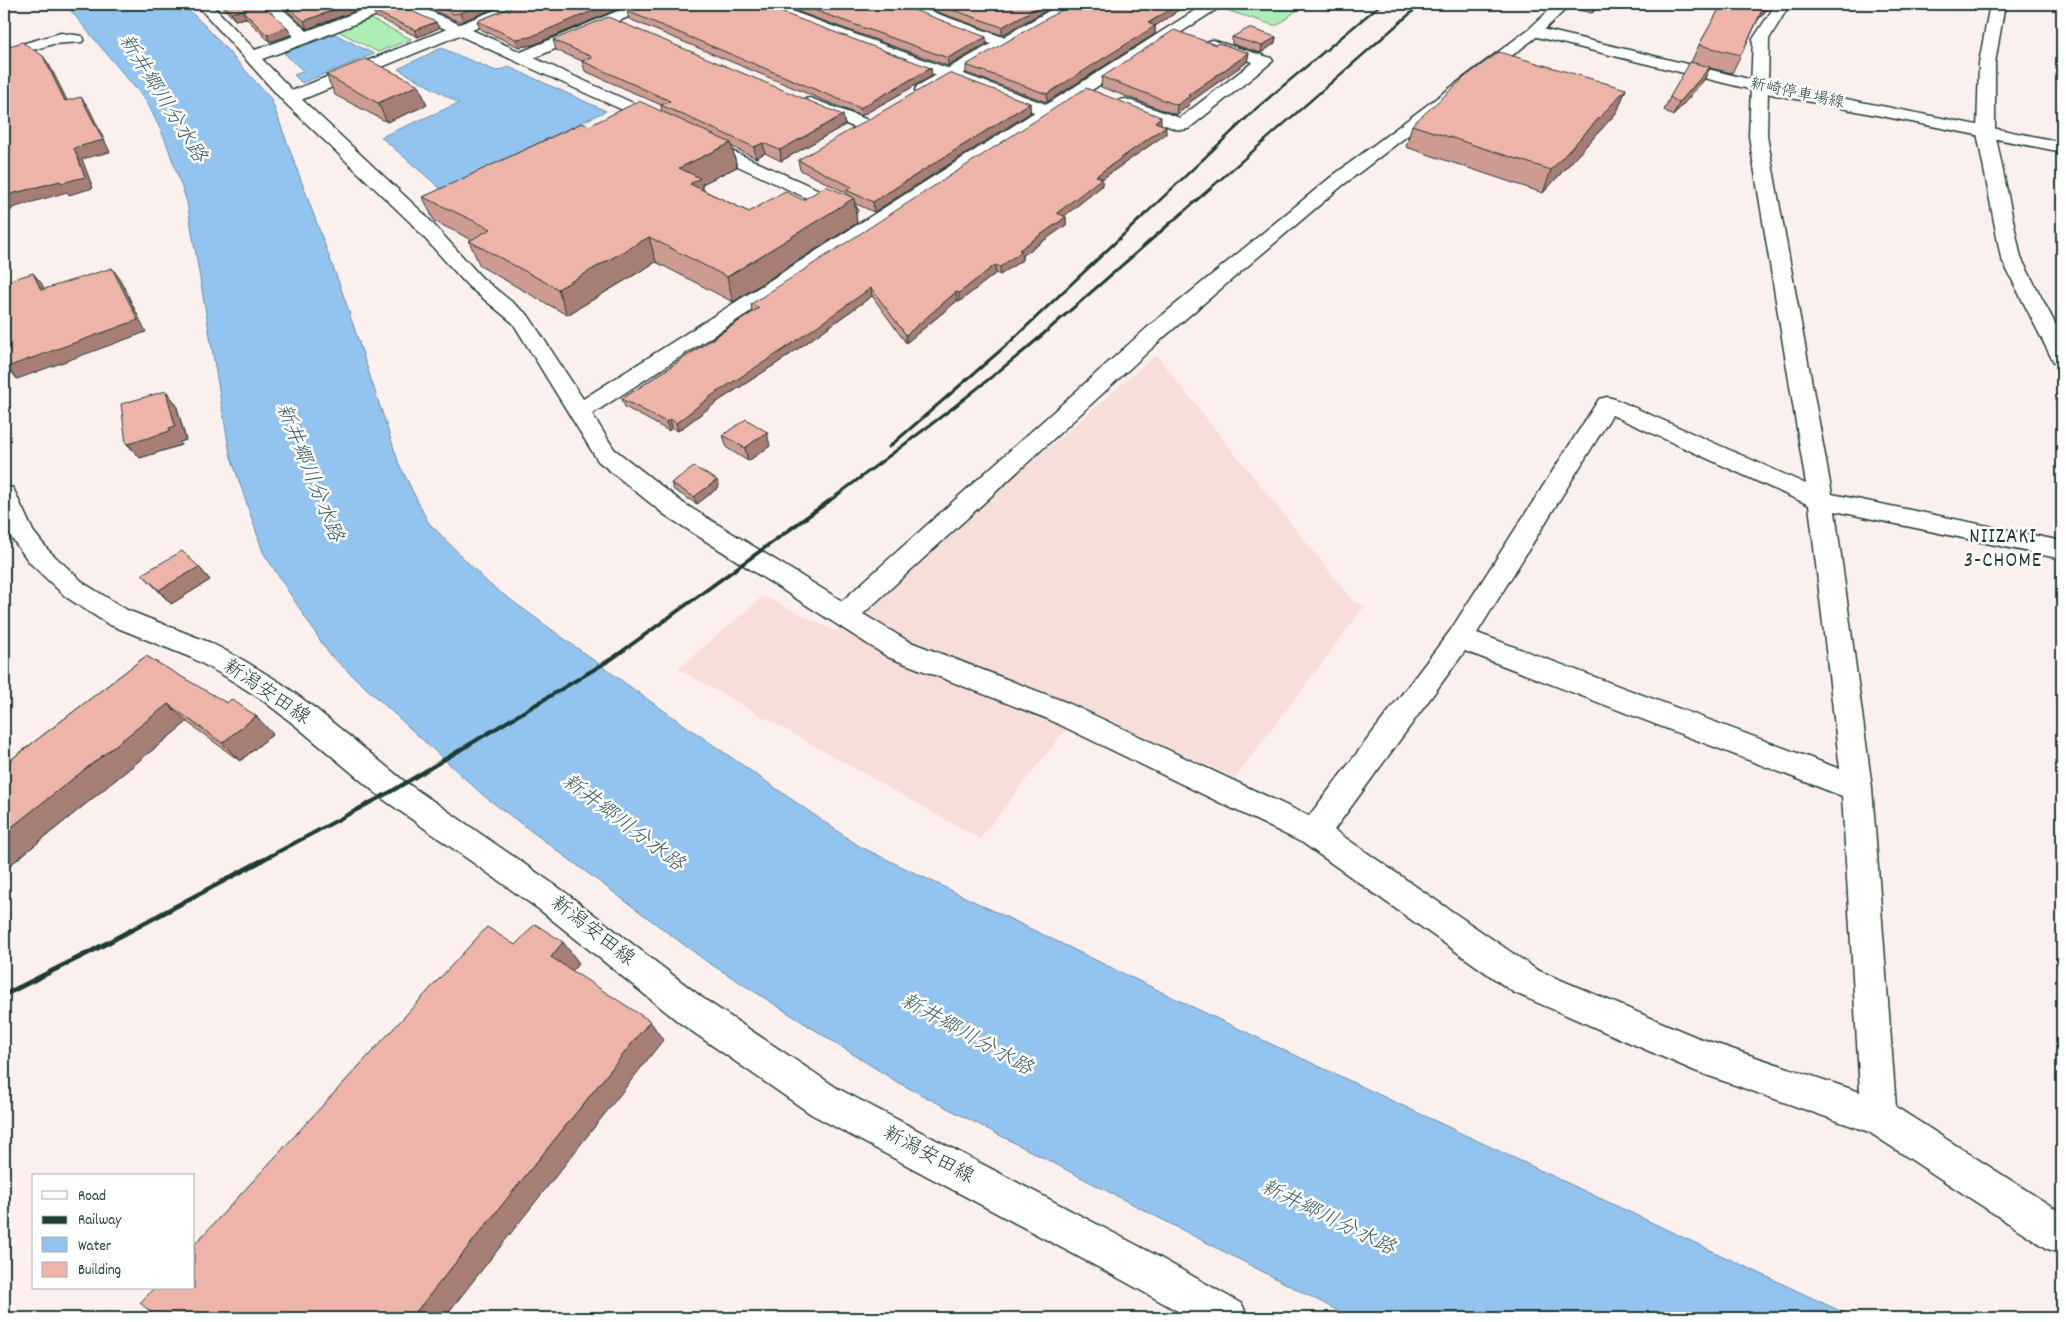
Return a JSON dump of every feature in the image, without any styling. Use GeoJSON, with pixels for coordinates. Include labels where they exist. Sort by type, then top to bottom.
{"type":"FeatureCollection","features":[{"type":"Feature","properties":{"kind":"street"},"geometry":{"type":"LineString","coordinates":[[202,4],[290,98],[426,214],[475,282],[521,319],[606,455],[674,509],[844,614],[898,650],[1058,711],[1314,833],[1525,981],[1695,1054],[1879,1117],[2062,1235]]}},
{"type":"Feature","properties":{"kind":"street"},"geometry":{"type":"LineString","coordinates":[[268,4],[306,38]]}},
{"type":"Feature","properties":{"kind":"street"},"geometry":{"type":"LineString","coordinates":[[252,57],[391,4]]}},
{"type":"Feature","properties":{"kind":"street"},"geometry":{"type":"LineString","coordinates":[[402,4],[874,222]]}},
{"type":"Feature","properties":{"kind":"street"},"geometry":{"type":"LineString","coordinates":[[290,98],[523,4]]}},
{"type":"Feature","properties":{"kind":"street"},"geometry":{"type":"LineString","coordinates":[[521,58],[646,4]]}},
{"type":"Feature","properties":{"kind":"street"},"geometry":{"type":"LineString","coordinates":[[759,4],[1048,111]]}},
{"type":"Feature","properties":{"kind":"street"},"geometry":{"type":"LineString","coordinates":[[897,4],[1004,43]]}},
{"type":"Feature","properties":{"kind":"street"},"geometry":{"type":"LineString","coordinates":[[579,412],[1048,111],[1100,94],[1172,32],[1211,4]]}},
{"type":"Feature","properties":{"kind":"street"},"geometry":{"type":"LineString","coordinates":[[844,614],[1156,332],[1337,181],[1534,32],[1564,4]]}},
{"type":"Feature","properties":{"kind":"street"},"geometry":{"type":"LineString","coordinates":[[1783,4],[1761,39],[1758,136],[1821,500],[1857,788],[1879,1117]]}},
{"type":"Feature","properties":{"kind":"street"},"geometry":{"type":"LineString","coordinates":[[1997,4],[1987,63],[1986,133],[2011,258],[2062,357]]}},
{"type":"Feature","properties":{"kind":"street"},"geometry":{"type":"LineString","coordinates":[[1040,6],[1064,8]]}},
{"type":"Feature","properties":{"kind":"street"},"geometry":{"type":"LineString","coordinates":[[425,15],[447,7]]}},
{"type":"Feature","properties":{"kind":"street"},"geometry":{"type":"LineString","coordinates":[[910,97],[1064,8]]}},
{"type":"Feature","properties":{"kind":"street"},"geometry":{"type":"LineString","coordinates":[[611,19],[628,27]]}},
{"type":"Feature","properties":{"kind":"street"},"geometry":{"type":"LineString","coordinates":[[1100,94],[1182,125],[1265,62],[1172,32]]}},
{"type":"Feature","properties":{"kind":"street","name":"新崎停車場線"},"geometry":{"type":"LineString","coordinates":[[1534,32],[1761,87],[2062,147]]}},
{"type":"Feature","properties":{"kind":"street"},"geometry":{"type":"LineString","coordinates":[[6,50],[70,37],[76,39]]}},
{"type":"Feature","properties":{"kind":"street"},"geometry":{"type":"LineString","coordinates":[[799,98],[862,124]]}},
{"type":"Feature","properties":{"kind":"street"},"geometry":{"type":"LineString","coordinates":[[624,122],[642,114]]}},
{"type":"Feature","properties":{"kind":"street"},"geometry":{"type":"LineString","coordinates":[[846,134],[878,115]]}},
{"type":"Feature","properties":{"kind":"street"},"geometry":{"type":"LineString","coordinates":[[774,175],[790,166]]}},
{"type":"Feature","properties":{"kind":"street"},"geometry":{"type":"LineString","coordinates":[[1314,833],[1460,638],[1607,404],[1821,500],[2062,550]]}},
{"type":"Feature","properties":{"kind":"street","name":"新潟安田線"},"geometry":{"type":"LineString","coordinates":[[4,494],[8,511],[24,539],[41,560],[77,590],[137,626],[209,654],[272,692],[339,744],[392,791],[414,803],[551,900],[692,1011],[824,1102],[1136,1266],[1228,1318]]}},
{"type":"Feature","properties":{"kind":"street"},"geometry":{"type":"LineString","coordinates":[[1460,638],[1857,788]]}},
{"type":"Feature","properties":{"kind":"shaded area"},"geometry":{"type":"Polygon","coordinates":[[[1156,355],[1354,602],[1365,606],[1235,778],[1082,708],[980,839],[678,669],[763,596],[835,631],[1156,355]]]}},
{"type":"Feature","properties":{"kind":"green space"},"geometry":{"type":"Polygon","coordinates":[[[1239,4],[1294,4],[1301,7],[1278,25],[1273,25],[1229,11],[1239,4]]]}},
{"type":"Feature","properties":{"kind":"green space"},"geometry":{"type":"Polygon","coordinates":[[[371,19],[411,39],[378,52],[338,31],[371,19]]]}},
{"type":"Feature","properties":{"kind":"water","name":"新井郷川分水路"},"geometry":{"type":"Polygon","coordinates":[[[65,4],[183,4],[271,99],[343,294],[399,464],[428,522],[489,584],[647,699],[859,846],[1201,1011],[1855,1318],[1352,1318],[897,1082],[706,961],[484,796],[329,654],[263,552],[230,454],[187,202],[165,139],[147,102],[65,4]]]}},
{"type":"Feature","properties":{"kind":"water"},"geometry":{"type":"Polygon","coordinates":[[[335,34],[374,54],[302,83],[294,75],[303,71],[284,53],[335,34]]]}},
{"type":"Feature","properties":{"kind":"water"},"geometry":{"type":"Polygon","coordinates":[[[441,48],[496,71],[509,67],[606,111],[441,189],[381,137],[459,103],[398,69],[441,48]]]}},
{"type":"Feature","properties":{"kind":"building"},"geometry":{"type":"Polygon","coordinates":[[[223,4],[262,4],[287,27],[267,35],[242,10],[231,13],[223,4]]]}},
{"type":"Feature","properties":{"kind":"building"},"geometry":{"type":"Polygon","coordinates":[[[284,4],[350,4],[304,21],[284,4]]]}},
{"type":"Feature","properties":{"kind":"building"},"geometry":{"type":"Polygon","coordinates":[[[396,4],[436,22],[415,30],[373,11],[396,4]]]}},
{"type":"Feature","properties":{"kind":"building"},"geometry":{"type":"Polygon","coordinates":[[[432,4],[484,4],[454,14],[432,4]]]}},
{"type":"Feature","properties":{"kind":"building"},"geometry":{"type":"Polygon","coordinates":[[[520,4],[609,4],[530,37],[516,39],[477,21],[520,4]]]}},
{"type":"Feature","properties":{"kind":"building"},"geometry":{"type":"Polygon","coordinates":[[[644,4],[759,4],[931,68],[860,108],[627,11],[644,4]]]}},
{"type":"Feature","properties":{"kind":"building"},"geometry":{"type":"Polygon","coordinates":[[[797,4],[898,4],[986,37],[948,58],[797,4]]]}},
{"type":"Feature","properties":{"kind":"building"},"geometry":{"type":"Polygon","coordinates":[[[936,4],[1044,4],[1002,27],[936,4]]]}},
{"type":"Feature","properties":{"kind":"building"},"geometry":{"type":"Polygon","coordinates":[[[1072,4],[1177,4],[1148,23],[1155,26],[1047,94],[966,65],[1072,4]]]}},
{"type":"Feature","properties":{"kind":"building"},"geometry":{"type":"Polygon","coordinates":[[[1722,4],[1765,4],[1741,55],[1699,45],[1722,4]]]}},
{"type":"Feature","properties":{"kind":"building"},"geometry":{"type":"Polygon","coordinates":[[[608,17],[843,115],[780,150],[763,143],[754,147],[661,105],[670,101],[582,61],[592,57],[553,40],[608,17]]]}},
{"type":"Feature","properties":{"kind":"building"},"geometry":{"type":"Polygon","coordinates":[[[1249,28],[1276,37],[1262,46],[1232,37],[1249,28]]]}},
{"type":"Feature","properties":{"kind":"building"},"geometry":{"type":"Polygon","coordinates":[[[1174,30],[1216,45],[1218,43],[1249,53],[1188,95],[1190,96],[1177,105],[1102,77],[1174,30]]]}},
{"type":"Feature","properties":{"kind":"building"},"geometry":{"type":"Polygon","coordinates":[[[22,42],[43,56],[65,101],[81,97],[103,140],[74,148],[85,177],[61,183],[60,181],[4,196],[4,48],[22,42]]]}},
{"type":"Feature","properties":{"kind":"building"},"geometry":{"type":"Polygon","coordinates":[[[1499,52],[1626,89],[1551,170],[1412,125],[1466,76],[1499,52]]]}},
{"type":"Feature","properties":{"kind":"building"},"geometry":{"type":"Polygon","coordinates":[[[366,59],[419,85],[378,103],[326,75],[366,59]]]}},
{"type":"Feature","properties":{"kind":"building"},"geometry":{"type":"Polygon","coordinates":[[[1690,62],[1710,67],[1679,103],[1670,97],[1690,62]]]}},
{"type":"Feature","properties":{"kind":"building"},"geometry":{"type":"Polygon","coordinates":[[[949,73],[1030,103],[873,202],[846,190],[852,187],[798,160],[949,73]]]}},
{"type":"Feature","properties":{"kind":"building"},"geometry":{"type":"Polygon","coordinates":[[[1086,88],[1161,117],[1155,122],[1166,126],[1096,176],[1102,178],[1057,213],[1066,217],[1019,250],[1022,251],[1000,267],[995,265],[959,293],[956,292],[906,335],[871,288],[783,350],[714,394],[676,423],[670,419],[666,422],[622,399],[759,308],[751,304],[1086,88]]]}},
{"type":"Feature","properties":{"kind":"building"},"geometry":{"type":"Polygon","coordinates":[[[639,101],[731,143],[679,168],[700,178],[690,184],[749,212],[785,191],[803,200],[826,186],[854,198],[727,277],[649,237],[558,289],[469,241],[491,229],[423,197],[582,123],[589,126],[639,101]]]}},
{"type":"Feature","properties":{"kind":"building"},"geometry":{"type":"Polygon","coordinates":[[[112,268],[138,320],[7,367],[4,363],[4,282],[33,273],[41,290],[112,268]]]}},
{"type":"Feature","properties":{"kind":"building"},"geometry":{"type":"Polygon","coordinates":[[[166,391],[175,426],[169,428],[170,431],[126,443],[121,404],[166,391]]]}},
{"type":"Feature","properties":{"kind":"building"},"geometry":{"type":"Polygon","coordinates":[[[746,419],[767,432],[745,448],[723,435],[746,419]]]}},
{"type":"Feature","properties":{"kind":"building"},"geometry":{"type":"Polygon","coordinates":[[[694,467],[717,480],[694,497],[671,483],[694,467]]]}},
{"type":"Feature","properties":{"kind":"building"},"geometry":{"type":"Polygon","coordinates":[[[182,551],[199,567],[159,590],[142,574],[182,551]]]}},
{"type":"Feature","properties":{"kind":"building"},"geometry":{"type":"Polygon","coordinates":[[[146,656],[227,703],[231,699],[256,716],[222,743],[168,704],[4,833],[4,765],[146,656]]]}},
{"type":"Feature","properties":{"kind":"building"},"geometry":{"type":"Polygon","coordinates":[[[535,924],[563,942],[551,957],[650,1021],[411,1318],[158,1318],[140,1303],[152,1290],[195,1290],[195,1244],[487,927],[515,945],[535,924]]]}},
{"type":"Feature","properties":{"kind":"railway"},"geometry":{"type":"LineString","coordinates":[[1138,221],[1258,107],[1381,4]]}},
{"type":"Feature","properties":{"kind":"railway"},"geometry":{"type":"LineString","coordinates":[[1173,221],[1421,4]]}},
{"type":"Feature","properties":{"kind":"railway"},"geometry":{"type":"LineString","coordinates":[[889,447],[1009,343],[1140,219]]}},
{"type":"Feature","properties":{"kind":"railway"},"geometry":{"type":"LineString","coordinates":[[828,502],[954,407],[1025,350],[1175,219]]}},
{"type":"Feature","properties":{"kind":"railway"},"geometry":{"type":"LineString","coordinates":[[259,862],[392,791],[613,658],[829,501]]}},
{"type":"Feature","properties":{"kind":"railway"},"geometry":{"type":"LineString","coordinates":[[4,995],[92,951],[261,861]]}},
{"type":"Feature","properties":{"kind":"district","name":"NIIZAKI 3-CHOME"},"geometry":{"type":"Point","coordinates":[2003,550]}}]}
